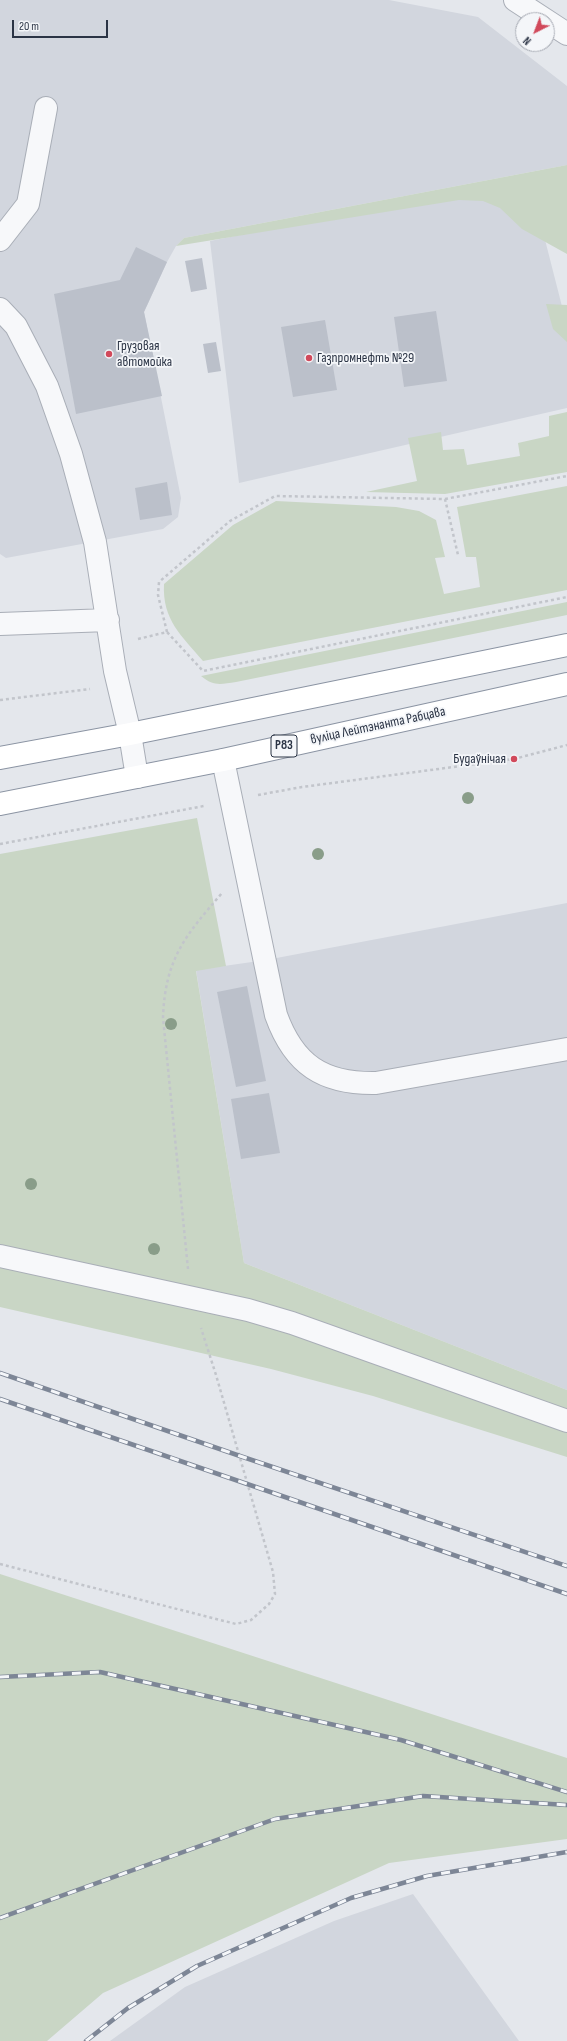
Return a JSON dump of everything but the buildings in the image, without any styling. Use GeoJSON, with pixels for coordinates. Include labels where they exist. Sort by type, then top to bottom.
{"type":"FeatureCollection","features":[{"type":"Feature","properties":{"kind":"highway"},"geometry":{"type":"LineString","coordinates":[[0,758],[130,734],[567,645]]}},
{"type":"Feature","properties":{"kind":"highway","name":"вуліца Лейтэнанта Рабцава"},"geometry":{"type":"LineString","coordinates":[[0,804],[223,760],[567,684]]}},
{"type":"Feature","properties":{"kind":"lane"},"geometry":{"type":"LineString","coordinates":[[515,0],[567,34]]}},
{"type":"Feature","properties":{"kind":"lane"},"geometry":{"type":"LineString","coordinates":[[0,240],[28,204],[46,108]]}},
{"type":"Feature","properties":{"kind":"lane"},"geometry":{"type":"LineString","coordinates":[[0,309],[16,326],[47,386],[72,454],[95,542],[115,671],[130,734],[137,777]]}},
{"type":"Feature","properties":{"kind":"lane"},"geometry":{"type":"LineString","coordinates":[[0,624],[108,620]]}},
{"type":"Feature","properties":{"kind":"lane"},"geometry":{"type":"LineString","coordinates":[[223,760],[233,800],[276,1015],[283,1036],[298,1056],[315,1071],[336,1080],[356,1084],[376,1084],[567,1049]]}},
{"type":"Feature","properties":{"kind":"lane"},"geometry":{"type":"LineString","coordinates":[[0,1256],[191,1299],[248,1310],[292,1323],[567,1421]]}},
{"type":"Feature","properties":{"kind":"path"},"geometry":{"type":"LineString","coordinates":[[567,476],[445,499],[275,496],[230,522],[159,582],[158,594],[167,632],[203,671],[567,597]]}},
{"type":"Feature","properties":{"kind":"path"},"geometry":{"type":"LineString","coordinates":[[445,499],[458,555]]}},
{"type":"Feature","properties":{"kind":"path"},"geometry":{"type":"LineString","coordinates":[[132,641],[167,632]]}},
{"type":"Feature","properties":{"kind":"path"},"geometry":{"type":"LineString","coordinates":[[0,700],[88,690],[115,671]]}},
{"type":"Feature","properties":{"kind":"path"},"geometry":{"type":"LineString","coordinates":[[0,844],[302,787],[514,758],[567,745]]}},
{"type":"Feature","properties":{"kind":"path"},"geometry":{"type":"LineString","coordinates":[[0,1564],[236,1624],[251,1620],[269,1604],[275,1594],[273,1572],[216,1375],[191,1299],[163,1018],[164,992],[172,963],[184,940],[246,865]]}},
{"type":"Feature","properties":{"kind":"shaded area"},"geometry":{"type":"Polygon","coordinates":[[[0,0],[389,0],[478,17],[515,46],[515,52],[523,52],[567,86],[567,165],[184,238],[176,246],[167,262],[144,312],[181,498],[178,517],[163,529],[6,558],[0,554],[0,0]]]}},
{"type":"Feature","properties":{"kind":"shaded area"},"geometry":{"type":"Polygon","coordinates":[[[529,177],[567,326],[567,408],[239,483],[210,241],[529,177]]]}},
{"type":"Feature","properties":{"kind":"shaded area"},"geometry":{"type":"Polygon","coordinates":[[[567,903],[567,1390],[244,1263],[196,970],[266,960],[567,903]]]}},
{"type":"Feature","properties":{"kind":"shaded area"},"geometry":{"type":"Polygon","coordinates":[[[413,1894],[519,2041],[110,2041],[185,1987],[334,1921],[413,1894]]]}},
{"type":"Feature","properties":{"kind":"green space"},"geometry":{"type":"Polygon","coordinates":[[[567,165],[567,254],[522,229],[500,208],[483,201],[459,200],[176,246],[184,238],[567,165]]]}},
{"type":"Feature","properties":{"kind":"green space"},"geometry":{"type":"Polygon","coordinates":[[[546,304],[567,305],[567,342],[553,329],[546,304]]]}},
{"type":"Feature","properties":{"kind":"green space"},"geometry":{"type":"Polygon","coordinates":[[[567,412],[567,472],[445,494],[366,492],[417,481],[408,438],[441,432],[443,450],[464,449],[467,465],[520,456],[518,443],[549,436],[549,416],[567,412]]]}},
{"type":"Feature","properties":{"kind":"green space"},"geometry":{"type":"Polygon","coordinates":[[[567,486],[567,590],[203,661],[175,627],[166,608],[164,584],[233,525],[276,501],[396,507],[419,511],[436,520],[445,557],[435,558],[444,594],[480,587],[476,557],[466,557],[457,507],[567,486]]]}},
{"type":"Feature","properties":{"kind":"green space"},"geometry":{"type":"Polygon","coordinates":[[[567,602],[567,615],[236,682],[218,684],[210,682],[201,676],[567,602]]]}},
{"type":"Feature","properties":{"kind":"green space"},"geometry":{"type":"Polygon","coordinates":[[[197,818],[226,966],[196,971],[244,1263],[567,1390],[567,1457],[373,1396],[271,1369],[0,1307],[0,854],[197,818]]]}},
{"type":"Feature","properties":{"kind":"green space"},"geometry":{"type":"Polygon","coordinates":[[[0,1574],[567,1758],[567,1839],[389,1863],[103,1993],[47,2041],[0,2041],[0,1574]]]}},
{"type":"Feature","properties":{"kind":"railway"},"geometry":{"type":"LineString","coordinates":[[0,1373],[240,1456],[567,1566]]}},
{"type":"Feature","properties":{"kind":"railway"},"geometry":{"type":"LineString","coordinates":[[0,1399],[567,1594]]}},
{"type":"Feature","properties":{"kind":"railway"},"geometry":{"type":"LineString","coordinates":[[0,1677],[100,1672],[401,1740],[567,1792]]}},
{"type":"Feature","properties":{"kind":"railway"},"geometry":{"type":"LineString","coordinates":[[0,1918],[275,1819],[423,1796],[567,1805]]}},
{"type":"Feature","properties":{"kind":"railway"},"geometry":{"type":"LineString","coordinates":[[86,2041],[128,2008],[197,1966],[351,1898],[427,1876],[567,1852]]}},
{"type":"Feature","properties":{"kind":"place","name":"Грузовая автомойка"},"geometry":{"type":"Point","coordinates":[109,354]}},
{"type":"Feature","properties":{"kind":"place","name":"Газпромнефть №29"},"geometry":{"type":"Point","coordinates":[309,358]}},
{"type":"Feature","properties":{"kind":"place","name":"Будаўнічая"},"geometry":{"type":"Point","coordinates":[514,759]}}]}
